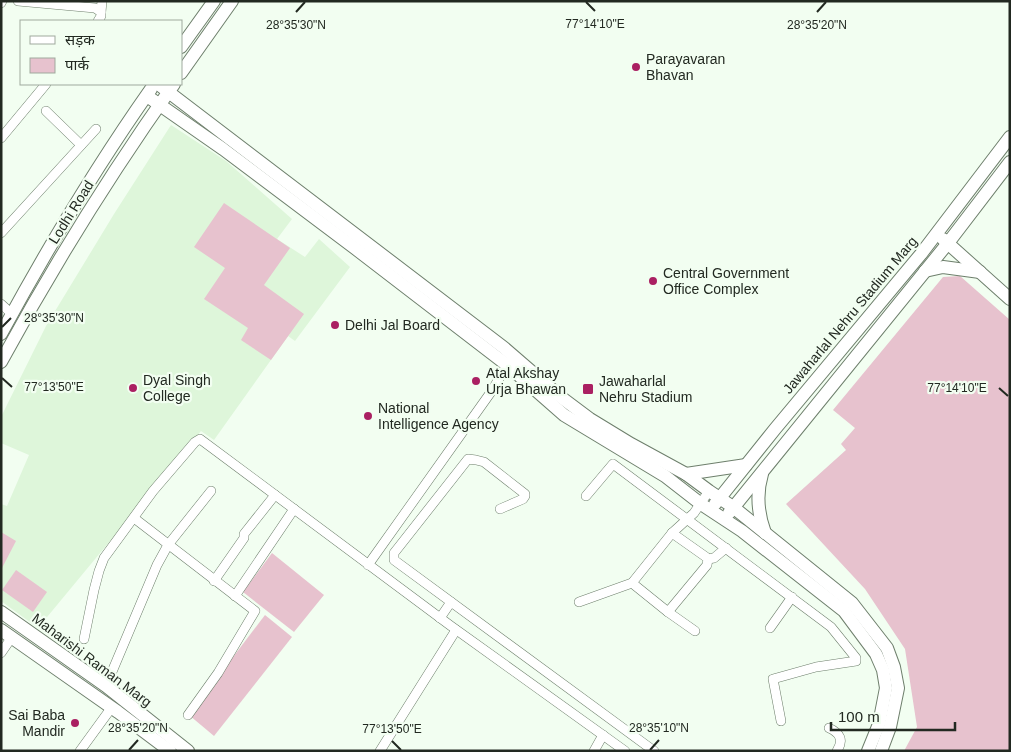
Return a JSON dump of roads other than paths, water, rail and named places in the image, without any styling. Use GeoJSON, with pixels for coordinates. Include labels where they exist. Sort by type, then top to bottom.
{"type":"FeatureCollection","features":[{"type":"Feature","properties":{"kind":"street"},"geometry":{"type":"LineString","coordinates":[[18,1],[94,8],[101,12]]}},
{"type":"Feature","properties":{"kind":"street"},"geometry":{"type":"LineString","coordinates":[[99,20],[101,16],[102,1]]}},
{"type":"Feature","properties":{"kind":"street"},"geometry":{"type":"LineString","coordinates":[[204,16],[208,1]]}},
{"type":"Feature","properties":{"kind":"street"},"geometry":{"type":"LineString","coordinates":[[182,46],[214,1]]}},
{"type":"Feature","properties":{"kind":"street"},"geometry":{"type":"LineString","coordinates":[[182,72],[232,1]]}},
{"type":"Feature","properties":{"kind":"street"},"geometry":{"type":"LineString","coordinates":[[1,138],[45,85]]}},
{"type":"Feature","properties":{"kind":"street"},"geometry":{"type":"LineString","coordinates":[[164,86],[510,360],[564,415],[665,476],[810,583],[844,611],[876,654],[883,670],[886,688],[879,724],[868,751]]}},
{"type":"Feature","properties":{"kind":"street","name":"Lodhi Road"},"geometry":{"type":"LineString","coordinates":[[1,334],[88,184],[147,96],[164,86]]}},
{"type":"Feature","properties":{"kind":"street","name":"Lodhi Road"},"geometry":{"type":"LineString","coordinates":[[1,362],[38,294],[94,202],[160,105],[164,86]]}},
{"type":"Feature","properties":{"kind":"street"},"geometry":{"type":"LineString","coordinates":[[147,96],[590,419],[686,474],[733,507],[852,603],[887,648],[894,667],[898,688],[890,727],[881,751]]}},
{"type":"Feature","properties":{"kind":"street"},"geometry":{"type":"LineString","coordinates":[[46,111],[81,145]]}},
{"type":"Feature","properties":{"kind":"street"},"geometry":{"type":"LineString","coordinates":[[1,233],[96,128]]}},
{"type":"Feature","properties":{"kind":"street","name":"Jawaharlal Nehru Stadium Marg"},"geometry":{"type":"LineString","coordinates":[[706,507],[714,495],[746,464],[937,233],[1010,137]]}},
{"type":"Feature","properties":{"kind":"street","name":"Jawaharlal Nehru Stadium Marg"},"geometry":{"type":"LineString","coordinates":[[724,519],[948,243],[1010,162]]}},
{"type":"Feature","properties":{"kind":"street"},"geometry":{"type":"LineString","coordinates":[[937,233],[1010,299]]}},
{"type":"Feature","properties":{"kind":"street"},"geometry":{"type":"LineString","coordinates":[[925,271],[943,267],[980,272]]}},
{"type":"Feature","properties":{"kind":"street"},"geometry":{"type":"LineString","coordinates":[[1,304],[12,314]]}},
{"type":"Feature","properties":{"kind":"street"},"geometry":{"type":"LineString","coordinates":[[368,565],[490,392],[510,360]]}},
{"type":"Feature","properties":{"kind":"street"},"geometry":{"type":"LineString","coordinates":[[84,640],[98,571],[104,558],[153,491],[198,440],[203,440],[456,630],[625,751]]}},
{"type":"Feature","properties":{"kind":"street"},"geometry":{"type":"LineString","coordinates":[[500,508],[523,499],[525,494],[484,462],[468,460],[394,553],[394,560],[654,751]]}},
{"type":"Feature","properties":{"kind":"street"},"geometry":{"type":"LineString","coordinates":[[586,496],[613,464],[832,627],[857,660],[816,667],[774,678],[772,680],[781,720]]}},
{"type":"Feature","properties":{"kind":"street"},"geometry":{"type":"LineString","coordinates":[[686,474],[746,464]]}},
{"type":"Feature","properties":{"kind":"street"},"geometry":{"type":"LineString","coordinates":[[763,472],[759,484],[759,512],[765,533]]}},
{"type":"Feature","properties":{"kind":"street"},"geometry":{"type":"LineString","coordinates":[[106,686],[134,616],[168,545],[211,491]]}},
{"type":"Feature","properties":{"kind":"street"},"geometry":{"type":"LineString","coordinates":[[214,580],[244,538],[244,534],[275,495]]}},
{"type":"Feature","properties":{"kind":"street"},"geometry":{"type":"LineString","coordinates":[[579,602],[632,583],[672,532],[706,507]]}},
{"type":"Feature","properties":{"kind":"street"},"geometry":{"type":"LineString","coordinates":[[234,596],[294,509]]}},
{"type":"Feature","properties":{"kind":"street"},"geometry":{"type":"LineString","coordinates":[[134,518],[253,609],[255,613],[218,673],[188,715]]}},
{"type":"Feature","properties":{"kind":"street"},"geometry":{"type":"LineString","coordinates":[[672,532],[708,559],[714,558],[726,548]]}},
{"type":"Feature","properties":{"kind":"street"},"geometry":{"type":"LineString","coordinates":[[668,612],[707,565],[708,559]]}},
{"type":"Feature","properties":{"kind":"street"},"geometry":{"type":"LineString","coordinates":[[632,583],[695,631]]}},
{"type":"Feature","properties":{"kind":"street"},"geometry":{"type":"LineString","coordinates":[[770,628],[792,597]]}},
{"type":"Feature","properties":{"kind":"street"},"geometry":{"type":"LineString","coordinates":[[440,618],[451,602]]}},
{"type":"Feature","properties":{"kind":"street","name":"Maharishi Raman Marg"},"geometry":{"type":"LineString","coordinates":[[1,612],[106,686],[188,751]]}},
{"type":"Feature","properties":{"kind":"street"},"geometry":{"type":"LineString","coordinates":[[380,751],[456,630]]}},
{"type":"Feature","properties":{"kind":"street"},"geometry":{"type":"LineString","coordinates":[[1,652],[7,633]]}},
{"type":"Feature","properties":{"kind":"street","name":"Maharishi Raman Marg"},"geometry":{"type":"LineString","coordinates":[[7,633],[112,707],[162,748]]}},
{"type":"Feature","properties":{"kind":"street"},"geometry":{"type":"LineString","coordinates":[[80,751],[112,707]]}},
{"type":"Feature","properties":{"kind":"street"},"geometry":{"type":"LineString","coordinates":[[829,728],[837,731],[841,739],[837,751]]}},
{"type":"Feature","properties":{"kind":"street"},"geometry":{"type":"LineString","coordinates":[[594,751],[603,735]]}},
{"type":"Feature","properties":{"kind":"place","name":"Parayavaran Bhavan"},"geometry":{"type":"Point","coordinates":[636,67]}},
{"type":"Feature","properties":{"kind":"place","name":"Central Government Office Complex"},"geometry":{"type":"Point","coordinates":[653,281]}},
{"type":"Feature","properties":{"kind":"place","name":"Delhi Jal Board"},"geometry":{"type":"Point","coordinates":[335,325]}},
{"type":"Feature","properties":{"kind":"place","name":"Atal Akshay Urja Bhawan"},"geometry":{"type":"Point","coordinates":[476,381]}},
{"type":"Feature","properties":{"kind":"place","name":"Dyal Singh College"},"geometry":{"type":"Point","coordinates":[133,388]}},
{"type":"Feature","properties":{"kind":"place","name":"Jawaharlal Nehru Stadium"},"geometry":{"type":"Point","coordinates":[588,389]}},
{"type":"Feature","properties":{"kind":"place","name":"National Intelligence Agency"},"geometry":{"type":"Point","coordinates":[368,416]}},
{"type":"Feature","properties":{"kind":"place","name":"Sai Baba Mandir"},"geometry":{"type":"Point","coordinates":[75,723]}}]}
